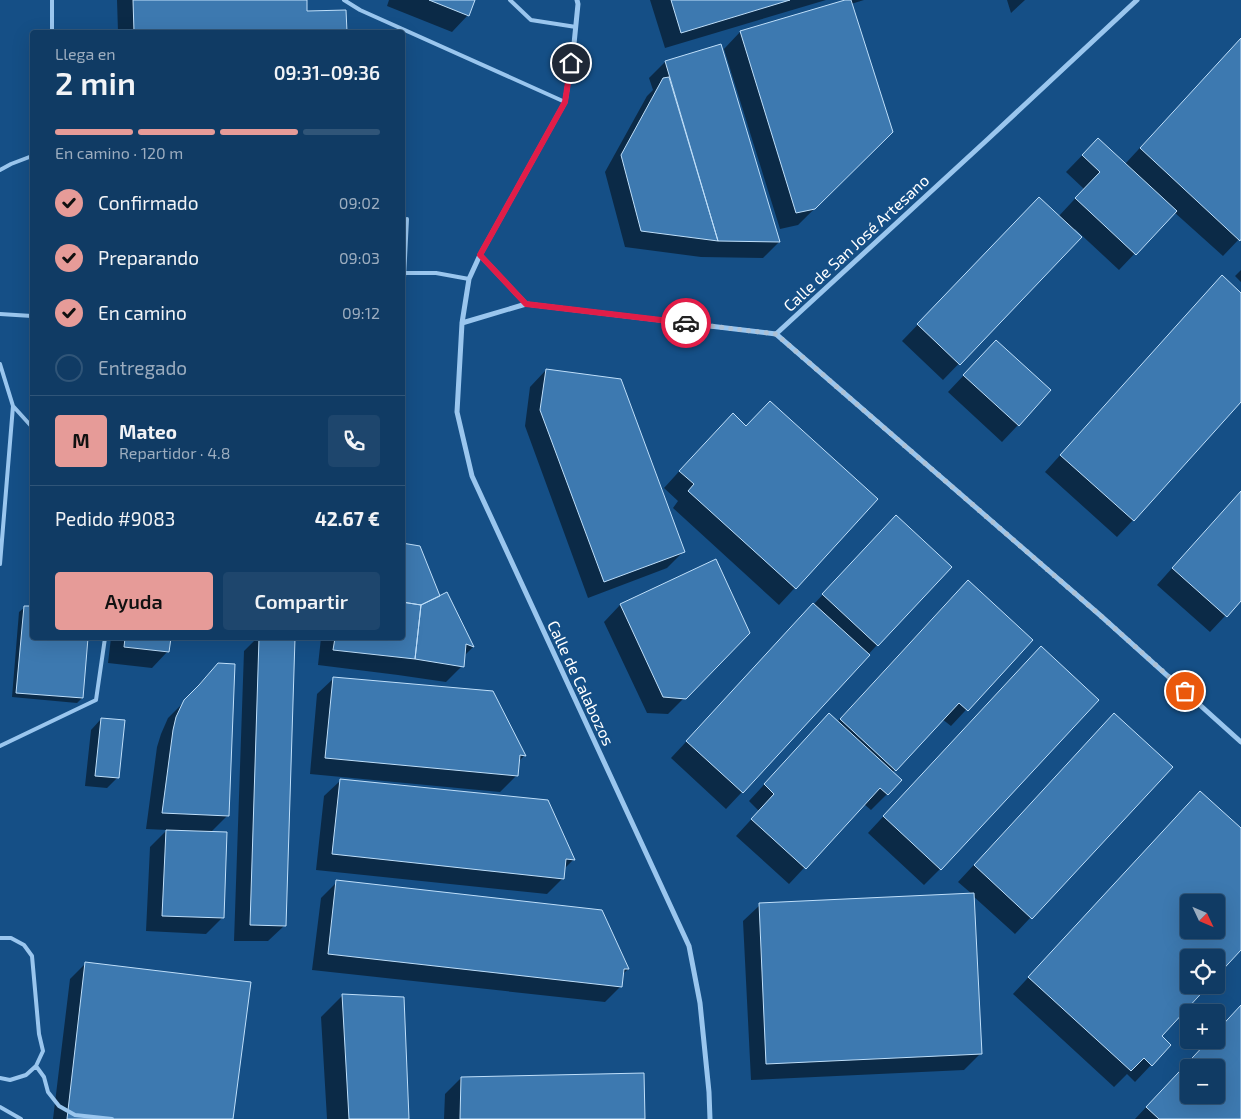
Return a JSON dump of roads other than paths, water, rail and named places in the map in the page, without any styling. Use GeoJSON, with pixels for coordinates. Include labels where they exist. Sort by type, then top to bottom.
{"type":"FeatureCollection","features":[{"type":"Feature","properties":{"kind":"street"},"geometry":{"type":"LineString","coordinates":[[565,102],[574,44],[577,0]]}},
{"type":"Feature","properties":{"kind":"street","name":"Calle de San José Artesano"},"geometry":{"type":"LineString","coordinates":[[462,323],[526,304],[776,334],[1137,0]]}},
{"type":"Feature","properties":{"kind":"street","name":"Calle de Calabozos"},"geometry":{"type":"LineString","coordinates":[[565,102],[480,255],[469,280],[462,323],[457,412],[472,476],[689,946],[700,1003],[710,1119]]}},
{"type":"Feature","properties":{"kind":"street"},"geometry":{"type":"LineString","coordinates":[[480,255],[526,304]]}},
{"type":"Feature","properties":{"kind":"street"},"geometry":{"type":"LineString","coordinates":[[776,334],[1101,616],[1241,742]]}},
{"type":"Feature","properties":{"kind":"lane"},"geometry":{"type":"LineString","coordinates":[[52,0],[52,30]]}},
{"type":"Feature","properties":{"kind":"lane"},"geometry":{"type":"LineString","coordinates":[[344,0],[360,10],[405,30]]}},
{"type":"Feature","properties":{"kind":"lane"},"geometry":{"type":"LineString","coordinates":[[510,0],[531,20],[576,27]]}},
{"type":"Feature","properties":{"kind":"lane"},"geometry":{"type":"LineString","coordinates":[[405,30],[565,102]]}},
{"type":"Feature","properties":{"kind":"lane"},"geometry":{"type":"LineString","coordinates":[[0,170],[30,157]]}},
{"type":"Feature","properties":{"kind":"lane"},"geometry":{"type":"LineString","coordinates":[[407,219],[405,273],[436,273],[469,280]]}},
{"type":"Feature","properties":{"kind":"lane"},"geometry":{"type":"LineString","coordinates":[[0,314],[30,316]]}},
{"type":"Feature","properties":{"kind":"lane"},"geometry":{"type":"LineString","coordinates":[[0,364],[12,406],[0,564]]}},
{"type":"Feature","properties":{"kind":"lane"},"geometry":{"type":"LineString","coordinates":[[12,406],[30,425]]}},
{"type":"Feature","properties":{"kind":"lane"},"geometry":{"type":"LineString","coordinates":[[0,746],[96,700],[104,640]]}},
{"type":"Feature","properties":{"kind":"lane"},"geometry":{"type":"LineString","coordinates":[[0,938],[11,938],[24,945],[32,956],[39,1034],[43,1051],[36,1066],[26,1075],[10,1080],[0,1078]]}},
{"type":"Feature","properties":{"kind":"lane"},"geometry":{"type":"LineString","coordinates":[[36,1066],[44,1077],[48,1092],[59,1106],[75,1115],[112,1119]]}},
{"type":"Feature","properties":{"kind":"lane"},"geometry":{"type":"LineString","coordinates":[[0,1107],[21,1119]]}}]}
